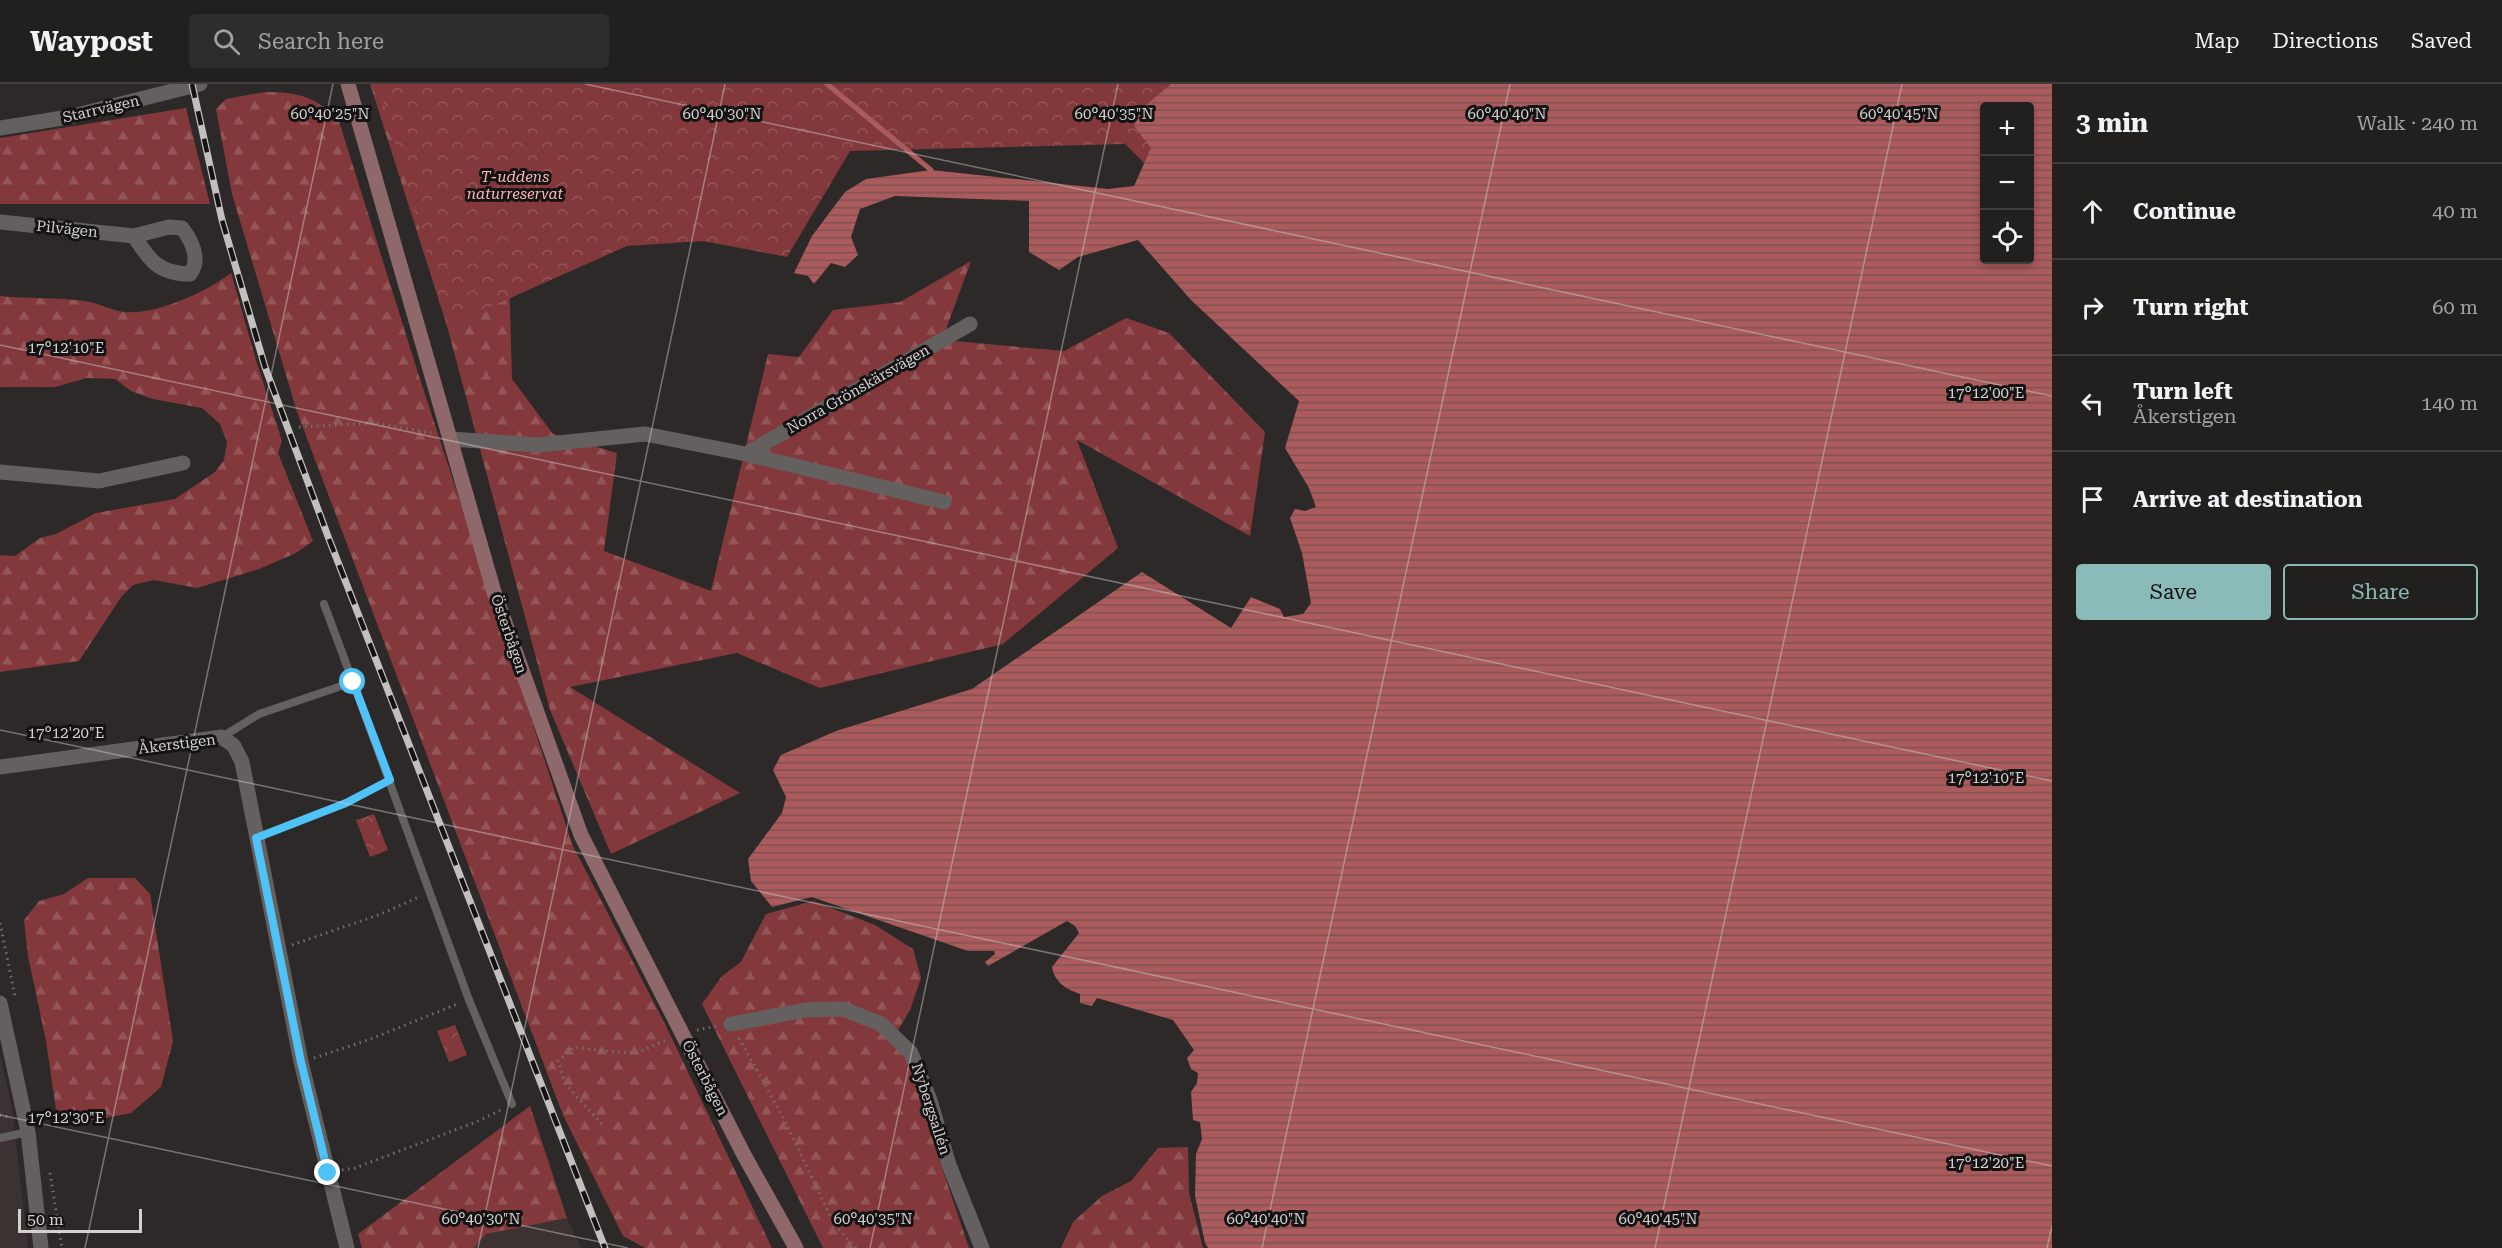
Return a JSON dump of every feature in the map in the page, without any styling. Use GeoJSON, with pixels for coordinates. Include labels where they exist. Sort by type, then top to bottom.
{"type":"FeatureCollection","features":[{"type":"Feature","properties":{"kind":"main road","name":"Österbågen"},"geometry":{"type":"LineString","coordinates":[[348,84],[494,592],[581,835],[744,1155],[796,1248]]}},
{"type":"Feature","properties":{"kind":"main road","name":"Österbågen"},"geometry":{"type":"LineString","coordinates":[[744,1155],[785,1248]]}},
{"type":"Feature","properties":{"kind":"street","name":"Starrvägen"},"geometry":{"type":"LineString","coordinates":[[0,128],[69,117],[200,84]]}},
{"type":"Feature","properties":{"kind":"street","name":"Pilvägen"},"geometry":{"type":"LineString","coordinates":[[0,222],[134,236]]}},
{"type":"Feature","properties":{"kind":"street","name":"Norra Grönskärsvägen"},"geometry":{"type":"LineString","coordinates":[[746,454],[970,324]]}},
{"type":"Feature","properties":{"kind":"street"},"geometry":{"type":"LineString","coordinates":[[451,439],[538,445],[645,434],[746,454],[944,502]]}},
{"type":"Feature","properties":{"kind":"street"},"geometry":{"type":"LineString","coordinates":[[0,472],[99,481],[183,463]]}},
{"type":"Feature","properties":{"kind":"street","name":"Åkerstigen"},"geometry":{"type":"LineString","coordinates":[[0,767],[222,737],[234,746],[242,762],[301,1062],[347,1248]]}},
{"type":"Feature","properties":{"kind":"street"},"geometry":{"type":"LineString","coordinates":[[0,1003],[28,1132],[41,1248]]}},
{"type":"Feature","properties":{"kind":"street","name":"Nybergsallén"},"geometry":{"type":"LineString","coordinates":[[731,1024],[806,1010],[843,1010],[881,1024],[911,1053],[930,1100],[949,1165],[982,1248]]}},
{"type":"Feature","properties":{"kind":"lane"},"geometry":{"type":"LineString","coordinates":[[324,604],[470,1000],[512,1104]]}},
{"type":"Feature","properties":{"kind":"lane"},"geometry":{"type":"LineString","coordinates":[[222,737],[260,714],[353,682]]}},
{"type":"Feature","properties":{"kind":"lane"},"geometry":{"type":"LineString","coordinates":[[0,1138],[28,1132]]}},
{"type":"Feature","properties":{"kind":"path"},"geometry":{"type":"LineString","coordinates":[[299,427],[376,423],[423,431],[451,439]]}},
{"type":"Feature","properties":{"kind":"path"},"geometry":{"type":"LineString","coordinates":[[256,838],[346,803],[390,780]]}},
{"type":"Feature","properties":{"kind":"path"},"geometry":{"type":"LineString","coordinates":[[279,949],[381,914],[431,891]]}},
{"type":"Feature","properties":{"kind":"path"},"geometry":{"type":"LineString","coordinates":[[301,1062],[368,1040],[470,1000]]}},
{"type":"Feature","properties":{"kind":"path"},"geometry":{"type":"LineString","coordinates":[[602,1124],[566,1085],[558,1060],[574,1047],[605,1052],[637,1053],[682,1033],[731,1024],[783,1117],[834,1224],[856,1248]]}},
{"type":"Feature","properties":{"kind":"path"},"geometry":{"type":"LineString","coordinates":[[328,1173],[355,1168],[476,1122],[512,1104]]}},
{"type":"Feature","properties":{"kind":"shaded area"},"geometry":{"type":"Polygon","coordinates":[[[1171,84],[2052,84],[2052,1248],[1208,1248],[1195,1196],[1196,1154],[1202,1139],[1200,1122],[1193,1120],[1191,1092],[1197,1083],[1198,1073],[1191,1069],[1187,1058],[1194,1050],[1173,1020],[1097,998],[1092,1006],[1080,1003],[1080,994],[1058,981],[1052,967],[1079,933],[1075,926],[1067,921],[988,966],[985,962],[995,954],[994,951],[968,951],[812,897],[772,907],[751,881],[748,859],[782,813],[786,797],[773,770],[781,755],[836,731],[972,689],[1142,572],[1231,628],[1251,597],[1280,609],[1284,617],[1303,614],[1311,603],[1302,553],[1290,518],[1295,509],[1305,511],[1316,507],[1309,488],[1285,448],[1299,401],[1191,300],[1138,240],[1078,257],[1059,270],[1029,252],[1029,201],[895,196],[860,209],[851,237],[858,255],[845,267],[831,263],[814,284],[808,276],[794,273],[812,236],[845,192],[866,179],[931,170],[1108,189],[1134,186],[1151,148],[1134,126],[1139,111],[1171,84]]]}},
{"type":"Feature","properties":{"kind":"shaded area"},"geometry":{"type":"Polygon","coordinates":[[[0,1054],[12,1107],[28,1248],[0,1248],[0,1054]]]}},
{"type":"Feature","properties":{"kind":"shaded area"},"geometry":{"type":"Polygon","coordinates":[[[567,1218],[581,1248],[474,1248],[486,1234],[567,1218]]]}},
{"type":"Feature","properties":{"kind":"green space"},"geometry":{"type":"Polygon","coordinates":[[[370,84],[694,84],[509,273],[512,379],[553,434],[617,453],[604,551],[711,591],[768,354],[799,357],[833,310],[900,302],[971,261],[942,340],[1064,351],[1126,318],[1169,333],[1265,432],[1250,536],[1077,440],[1118,548],[1003,644],[820,688],[737,653],[570,687],[740,793],[611,854],[550,710],[447,326],[370,84]]]}},
{"type":"Feature","properties":{"kind":"green space","name":"T-uddens naturreservat"},"geometry":{"type":"Polygon","coordinates":[[[378,84],[2052,84],[2052,92],[1184,203],[1125,144],[850,151],[787,257],[703,241],[627,246],[447,326],[378,84]]]}},
{"type":"Feature","properties":{"kind":"green space"},"geometry":{"type":"Polygon","coordinates":[[[265,92],[296,94],[312,100],[338,118],[419,376],[572,844],[666,1026],[772,1248],[645,1248],[623,1236],[563,1115],[297,412],[232,194],[216,109],[226,99],[265,92]]]}},
{"type":"Feature","properties":{"kind":"green space"},"geometry":{"type":"Polygon","coordinates":[[[186,108],[210,204],[0,204],[0,138],[186,108]]]}},
{"type":"Feature","properties":{"kind":"green space"},"geometry":{"type":"Polygon","coordinates":[[[231,273],[282,441],[278,453],[313,541],[296,553],[259,569],[197,588],[154,580],[133,585],[121,597],[79,661],[0,672],[0,555],[15,556],[40,538],[56,534],[96,513],[175,499],[215,472],[224,460],[227,442],[220,424],[202,408],[153,399],[131,391],[115,379],[87,378],[55,387],[0,387],[0,296],[74,300],[124,312],[137,312],[180,301],[208,288],[231,273]]]}},
{"type":"Feature","properties":{"kind":"green space"},"geometry":{"type":"Polygon","coordinates":[[[374,814],[388,850],[370,857],[356,820],[374,814]]]}},
{"type":"Feature","properties":{"kind":"green space"},"geometry":{"type":"Polygon","coordinates":[[[88,878],[135,878],[150,894],[173,1041],[161,1087],[131,1113],[83,1122],[56,1109],[46,1041],[28,956],[24,920],[39,901],[64,894],[88,878]]]}},
{"type":"Feature","properties":{"kind":"green space"},"geometry":{"type":"Polygon","coordinates":[[[813,901],[875,925],[913,949],[921,978],[910,1010],[891,1042],[908,1061],[924,1101],[939,1159],[969,1248],[823,1248],[702,1004],[722,976],[741,962],[766,914],[813,901]]]}},
{"type":"Feature","properties":{"kind":"green space"},"geometry":{"type":"Polygon","coordinates":[[[455,1025],[467,1055],[449,1062],[437,1031],[455,1025]]]}},
{"type":"Feature","properties":{"kind":"green space"},"geometry":{"type":"Polygon","coordinates":[[[530,1106],[567,1218],[486,1234],[474,1248],[362,1248],[358,1234],[530,1106]]]}},
{"type":"Feature","properties":{"kind":"green space"},"geometry":{"type":"Polygon","coordinates":[[[1188,1147],[1189,1193],[1203,1248],[1061,1248],[1073,1222],[1102,1196],[1131,1181],[1158,1148],[1188,1147]]]}},
{"type":"Feature","properties":{"kind":"waterway"},"geometry":{"type":"LineString","coordinates":[[827,84],[931,170]]}},
{"type":"Feature","properties":{"kind":"railway"},"geometry":{"type":"LineString","coordinates":[[192,84],[222,220],[265,367],[329,539],[605,1248]]}},
{"type":"Feature","properties":{"kind":"route"},"geometry":{"type":"LineString","coordinates":[[328,1173],[301,1062],[256,838],[346,803],[390,780],[353,682]]}}]}
